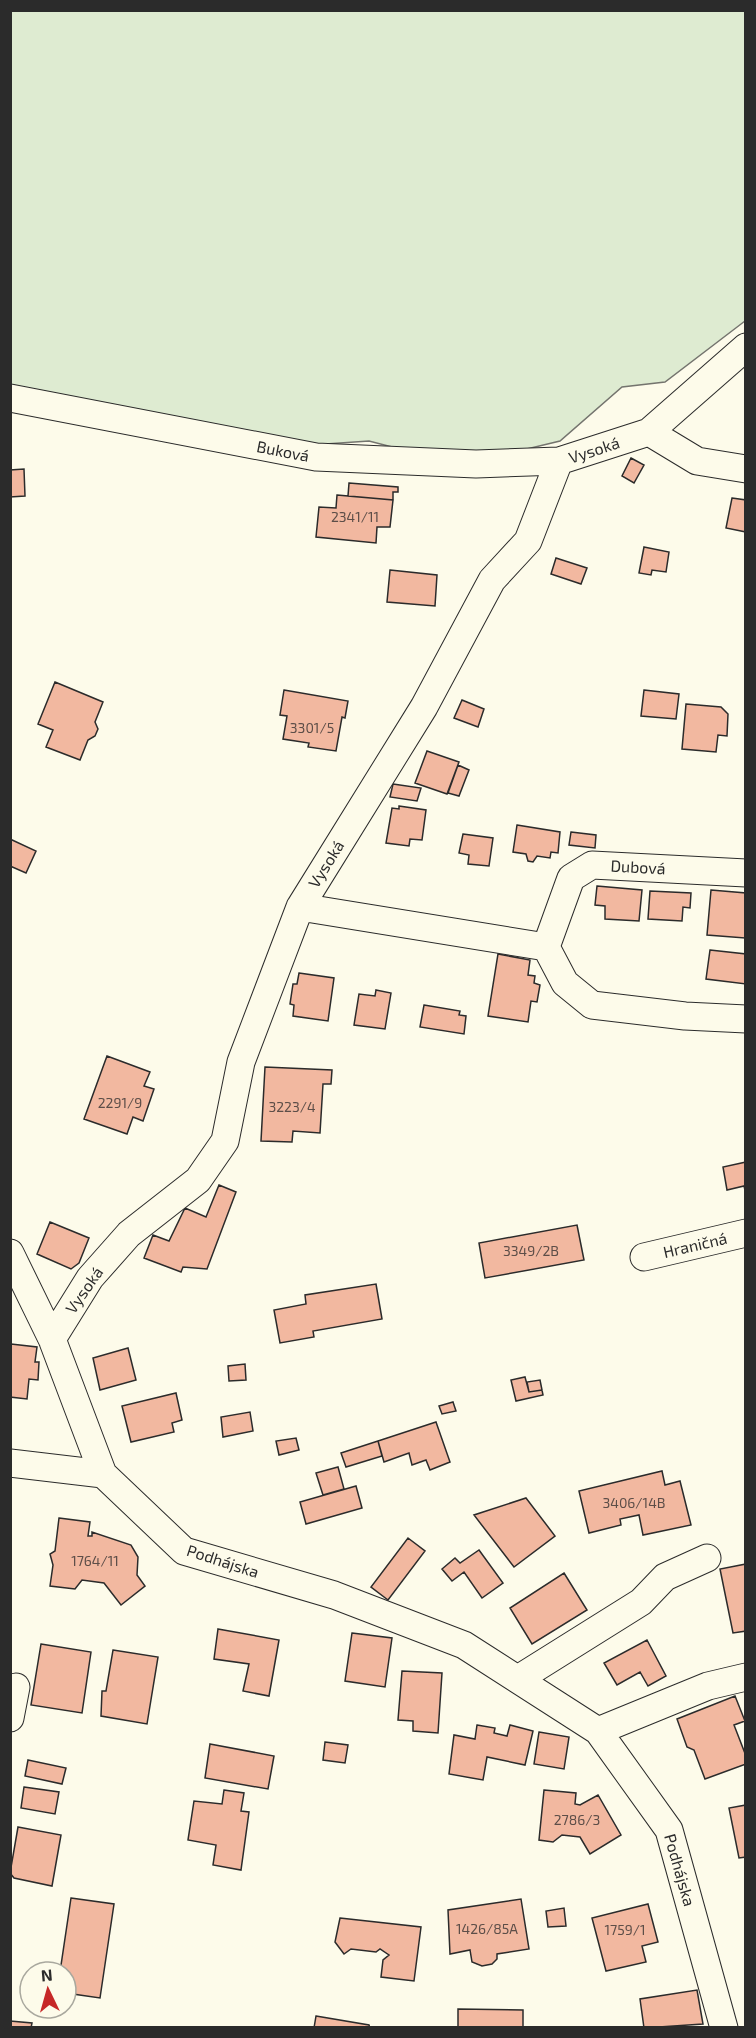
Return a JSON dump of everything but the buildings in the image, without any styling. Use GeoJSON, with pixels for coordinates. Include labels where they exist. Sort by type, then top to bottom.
{"type":"FeatureCollection","features":[{"type":"Feature","properties":{"kind":"street","name":"Vysoká"},"geometry":{"type":"LineString","coordinates":[[52,1339],[90,1278],[129,1234],[198,1180],[225,1141],[241,1062],[300,907],[424,707],[492,580],[528,541],[560,461],[649,432],[746,347]]}},
{"type":"Feature","properties":{"kind":"street","name":"Buková"},"geometry":{"type":"LineString","coordinates":[[10,398],[316,457],[476,464],[560,461]]}},
{"type":"Feature","properties":{"kind":"street"},"geometry":{"type":"LineString","coordinates":[[649,432],[697,461],[746,470]]}},
{"type":"Feature","properties":{"kind":"street","name":"Dubová"},"geometry":{"type":"LineString","coordinates":[[546,947],[572,878],[592,865],[746,873]]}},
{"type":"Feature","properties":{"kind":"street"},"geometry":{"type":"LineString","coordinates":[[300,907],[546,947],[565,983],[592,1005],[685,1016],[746,1019]]}},
{"type":"Feature","properties":{"kind":"street","name":"Hraničná"},"geometry":{"type":"LineString","coordinates":[[644,1257],[746,1233]]}},
{"type":"Feature","properties":{"kind":"street","name":"Podhájska"},"geometry":{"type":"LineString","coordinates":[[10,1253],[52,1339],[102,1474],[184,1551],[334,1595],[464,1645],[598,1731],[669,1830],[724,2028]]}},
{"type":"Feature","properties":{"kind":"street"},"geometry":{"type":"LineString","coordinates":[[10,1463],[102,1474]]}},
{"type":"Feature","properties":{"kind":"street"},"geometry":{"type":"LineString","coordinates":[[518,1679],[641,1602],[665,1577],[707,1558]]}},
{"type":"Feature","properties":{"kind":"street"},"geometry":{"type":"LineString","coordinates":[[598,1731],[708,1686],[746,1677]]}},
{"type":"Feature","properties":{"kind":"street"},"geometry":{"type":"LineString","coordinates":[[10,1718],[16,1687]]}},
{"type":"Feature","properties":{"kind":"green space"},"geometry":{"type":"Polygon","coordinates":[[[10,11],[745,11],[745,321],[665,382],[622,387],[560,441],[493,457],[423,455],[369,441],[311,445],[11,388],[10,11]]]}}]}
